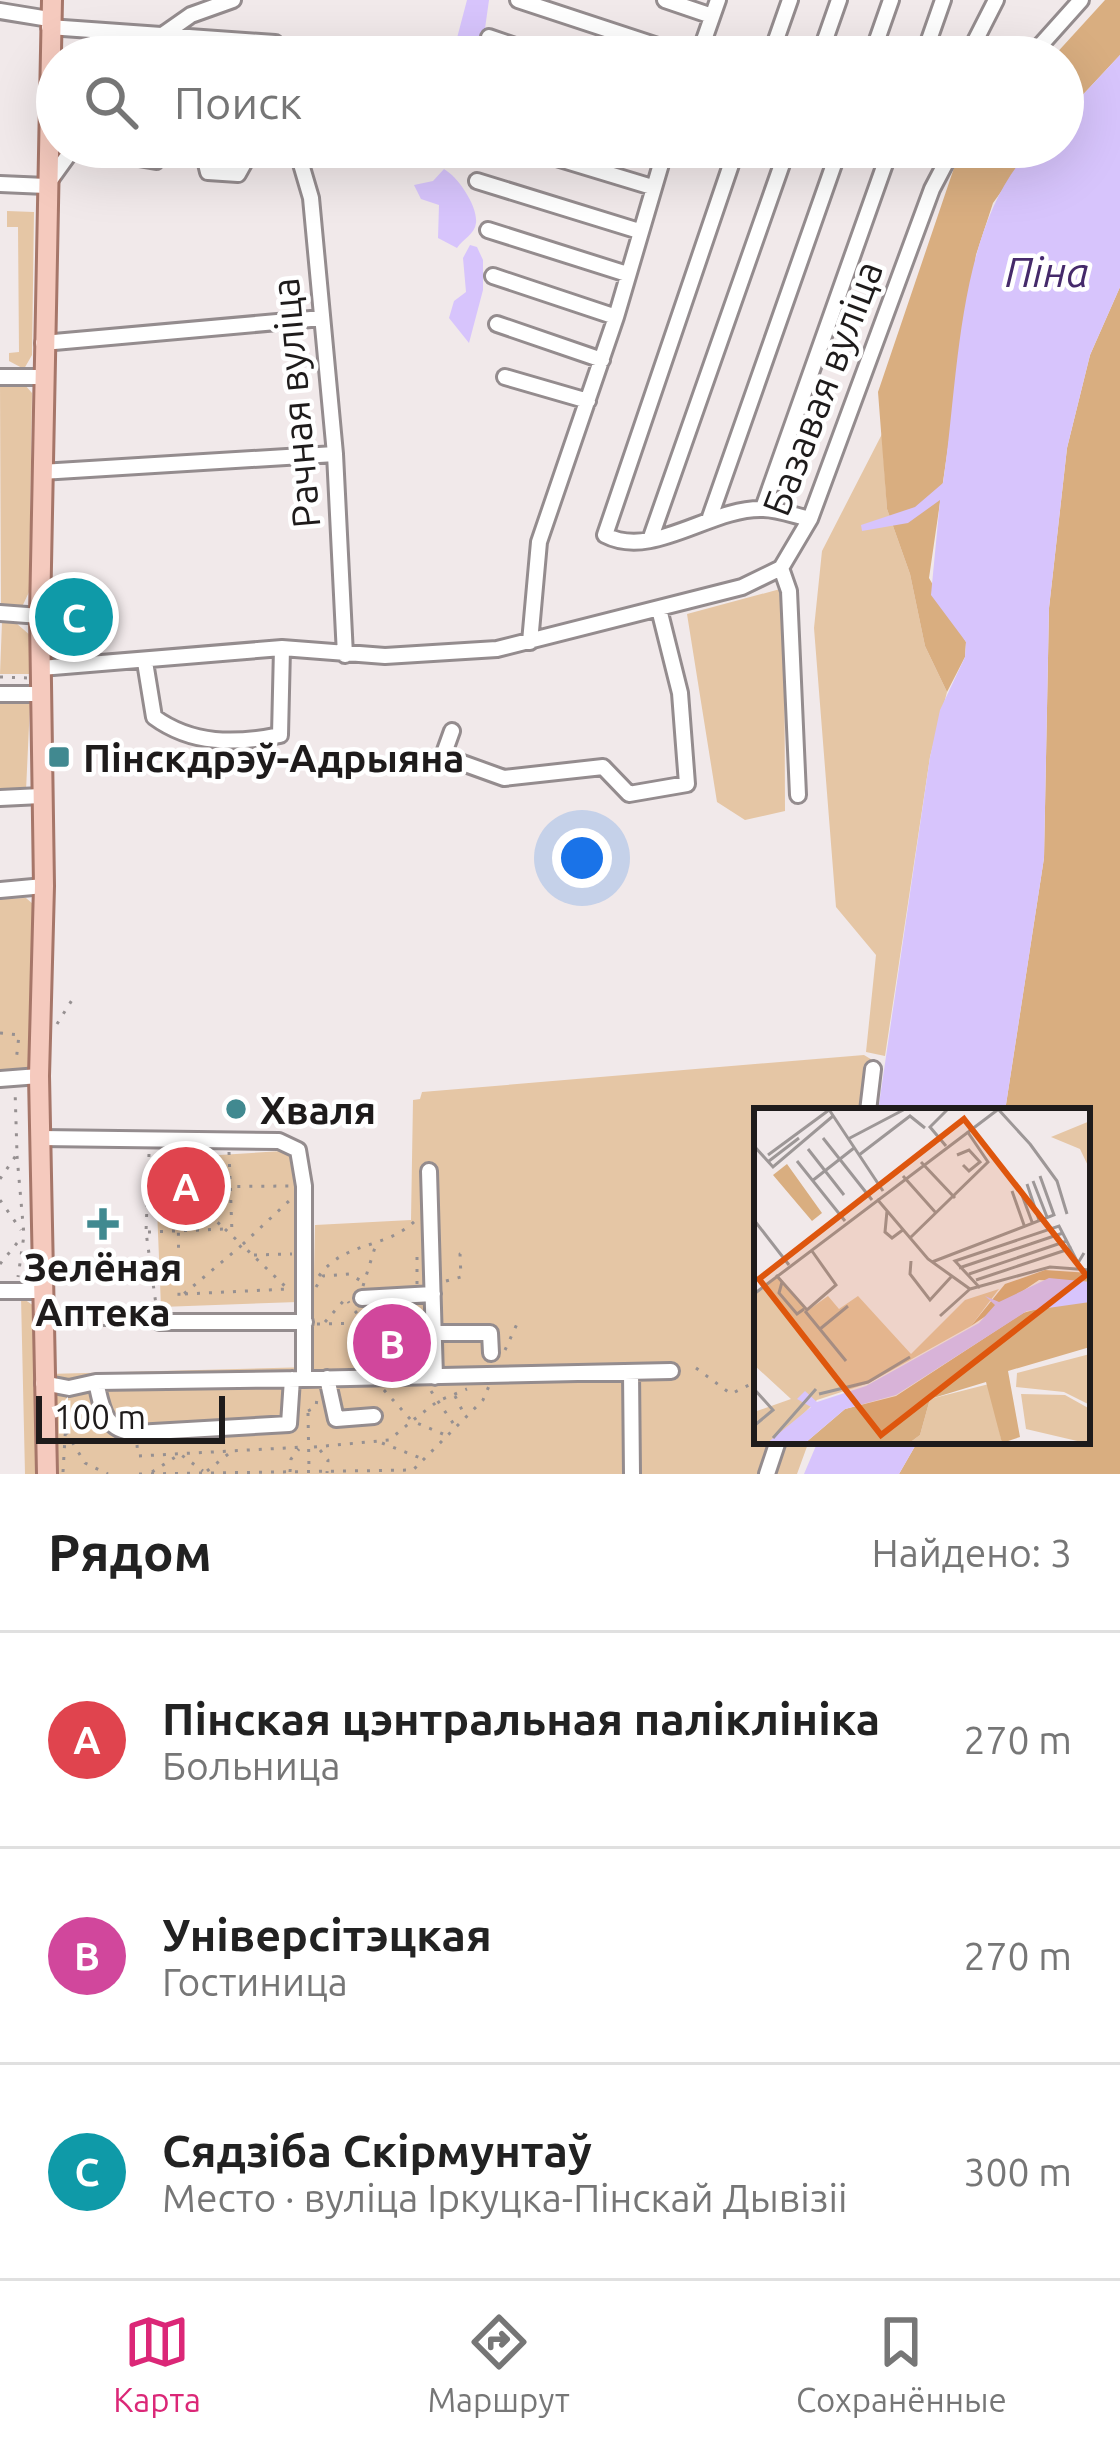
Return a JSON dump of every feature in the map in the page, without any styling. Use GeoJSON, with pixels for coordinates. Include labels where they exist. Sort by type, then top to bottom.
{"type":"FeatureCollection","features":[{"type":"Feature","properties":{"kind":"main road"},"geometry":{"type":"LineString","coordinates":[[47,168],[38,680],[44,886],[39,1076],[47,1474]]}},
{"type":"Feature","properties":{"kind":"street"},"geometry":{"type":"LineString","coordinates":[[162,36],[190,15],[233,0]]}},
{"type":"Feature","properties":{"kind":"street"},"geometry":{"type":"LineString","coordinates":[[518,0],[629,36]]}},
{"type":"Feature","properties":{"kind":"street"},"geometry":{"type":"LineString","coordinates":[[665,0],[712,16]]}},
{"type":"Feature","properties":{"kind":"street"},"geometry":{"type":"LineString","coordinates":[[703,36],[718,0]]}},
{"type":"Feature","properties":{"kind":"street"},"geometry":{"type":"LineString","coordinates":[[777,36],[790,0]]}},
{"type":"Feature","properties":{"kind":"street"},"geometry":{"type":"LineString","coordinates":[[826,36],[839,0]]}},
{"type":"Feature","properties":{"kind":"street"},"geometry":{"type":"LineString","coordinates":[[878,36],[891,0]]}},
{"type":"Feature","properties":{"kind":"street"},"geometry":{"type":"LineString","coordinates":[[930,36],[943,0]]}},
{"type":"Feature","properties":{"kind":"street"},"geometry":{"type":"LineString","coordinates":[[978,36],[996,0]]}},
{"type":"Feature","properties":{"kind":"street"},"geometry":{"type":"LineString","coordinates":[[1049,36],[1081,0]]}},
{"type":"Feature","properties":{"kind":"street"},"geometry":{"type":"LineString","coordinates":[[0,11],[50,15],[156,36]]}},
{"type":"Feature","properties":{"kind":"street"},"geometry":{"type":"LineString","coordinates":[[0,184],[46,186],[59,168]]}},
{"type":"Feature","properties":{"kind":"street"},"geometry":{"type":"LineString","coordinates":[[207,168],[208,172],[238,174],[241,168]]}},
{"type":"Feature","properties":{"kind":"street","name":"Рачная вуліца"},"geometry":{"type":"LineString","coordinates":[[302,168],[311,198],[335,454],[345,656]]}},
{"type":"Feature","properties":{"kind":"street"},"geometry":{"type":"LineString","coordinates":[[588,168],[652,188]]}},
{"type":"Feature","properties":{"kind":"street"},"geometry":{"type":"LineString","coordinates":[[530,642],[539,542],[616,317],[659,168]]}},
{"type":"Feature","properties":{"kind":"street"},"geometry":{"type":"LineString","coordinates":[[730,168],[605,535],[622,544],[650,540],[710,517],[763,508],[811,519]]}},
{"type":"Feature","properties":{"kind":"street"},"geometry":{"type":"LineString","coordinates":[[650,540],[781,168]]}},
{"type":"Feature","properties":{"kind":"street"},"geometry":{"type":"LineString","coordinates":[[710,517],[833,168]]}},
{"type":"Feature","properties":{"kind":"street"},"geometry":{"type":"LineString","coordinates":[[763,508],[884,168]]}},
{"type":"Feature","properties":{"kind":"street","name":"Базавая вуліца"},"geometry":{"type":"LineString","coordinates":[[0,694],[38,680],[145,662],[282,648],[345,656],[446,653],[530,642],[742,587],[781,568],[811,519],[943,168]]}},
{"type":"Feature","properties":{"kind":"street"},"geometry":{"type":"LineString","coordinates":[[477,181],[639,231]]}},
{"type":"Feature","properties":{"kind":"street"},"geometry":{"type":"LineString","coordinates":[[488,230],[627,274]]}},
{"type":"Feature","properties":{"kind":"street"},"geometry":{"type":"LineString","coordinates":[[493,276],[616,317]]}},
{"type":"Feature","properties":{"kind":"street"},"geometry":{"type":"LineString","coordinates":[[43,343],[322,318]]}},
{"type":"Feature","properties":{"kind":"street"},"geometry":{"type":"LineString","coordinates":[[497,324],[602,359]]}},
{"type":"Feature","properties":{"kind":"street"},"geometry":{"type":"LineString","coordinates":[[0,377],[43,377]]}},
{"type":"Feature","properties":{"kind":"street"},"geometry":{"type":"LineString","coordinates":[[505,377],[588,401]]}},
{"type":"Feature","properties":{"kind":"street"},"geometry":{"type":"LineString","coordinates":[[40,472],[335,454]]}},
{"type":"Feature","properties":{"kind":"street"},"geometry":{"type":"LineString","coordinates":[[781,568],[789,591],[798,795]]}},
{"type":"Feature","properties":{"kind":"street"},"geometry":{"type":"LineString","coordinates":[[452,731],[442,756],[504,778],[603,767],[629,794],[687,784],[680,693],[659,609]]}},
{"type":"Feature","properties":{"kind":"street"},"geometry":{"type":"LineString","coordinates":[[0,613],[40,616]]}},
{"type":"Feature","properties":{"kind":"street"},"geometry":{"type":"LineString","coordinates":[[145,662],[154,717],[174,732],[230,746],[280,735],[282,648]]}},
{"type":"Feature","properties":{"kind":"street"},"geometry":{"type":"LineString","coordinates":[[0,798],[41,796]]}},
{"type":"Feature","properties":{"kind":"street"},"geometry":{"type":"LineString","coordinates":[[0,890],[44,886]]}},
{"type":"Feature","properties":{"kind":"street"},"geometry":{"type":"LineString","coordinates":[[868,1108],[873,1070]]}},
{"type":"Feature","properties":{"kind":"street"},"geometry":{"type":"LineString","coordinates":[[8,1078],[39,1076]]}},
{"type":"Feature","properties":{"kind":"street"},"geometry":{"type":"LineString","coordinates":[[41,1138],[229,1144],[278,1141],[298,1150],[304,1186],[309,1378],[290,1424],[121,1432],[103,1416],[96,1382]]}},
{"type":"Feature","properties":{"kind":"street"},"geometry":{"type":"LineString","coordinates":[[429,1171],[436,1334],[431,1381]]}},
{"type":"Feature","properties":{"kind":"street"},"geometry":{"type":"LineString","coordinates":[[363,1292],[433,1290]]}},
{"type":"Feature","properties":{"kind":"street"},"geometry":{"type":"LineString","coordinates":[[0,1291],[43,1291]]}},
{"type":"Feature","properties":{"kind":"street"},"geometry":{"type":"LineString","coordinates":[[159,1322],[309,1323]]}},
{"type":"Feature","properties":{"kind":"street"},"geometry":{"type":"LineString","coordinates":[[436,1334],[490,1333],[491,1354]]}},
{"type":"Feature","properties":{"kind":"street"},"geometry":{"type":"LineString","coordinates":[[44,1383],[69,1388],[96,1382],[490,1380],[670,1371]]}},
{"type":"Feature","properties":{"kind":"street"},"geometry":{"type":"LineString","coordinates":[[631,1372],[632,1474]]}},
{"type":"Feature","properties":{"kind":"street"},"geometry":{"type":"LineString","coordinates":[[309,1378],[336,1419],[374,1416]]}},
{"type":"Feature","properties":{"kind":"street"},"geometry":{"type":"LineString","coordinates":[[767,1474],[777,1444]]}},
{"type":"Feature","properties":{"kind":"path"},"geometry":{"type":"LineString","coordinates":[[0,677],[38,680]]}},
{"type":"Feature","properties":{"kind":"path"},"geometry":{"type":"LineString","coordinates":[[0,1033],[19,1035],[8,1078],[24,1235],[18,1277],[0,1277]]}},
{"type":"Feature","properties":{"kind":"path"},"geometry":{"type":"LineString","coordinates":[[79,1327],[159,1322],[146,1232],[148,1141]]}},
{"type":"Feature","properties":{"kind":"path"},"geometry":{"type":"LineString","coordinates":[[229,1144],[232,1237]]}},
{"type":"Feature","properties":{"kind":"path"},"geometry":{"type":"LineString","coordinates":[[0,1179],[17,1154]]}},
{"type":"Feature","properties":{"kind":"path"},"geometry":{"type":"LineString","coordinates":[[150,1178],[168,1178],[288,1289],[184,1294]]}},
{"type":"Feature","properties":{"kind":"path"},"geometry":{"type":"LineString","coordinates":[[178,1187],[304,1186]]}},
{"type":"Feature","properties":{"kind":"path"},"geometry":{"type":"LineString","coordinates":[[178,1187],[179,1298],[304,1186]]}},
{"type":"Feature","properties":{"kind":"path"},"geometry":{"type":"LineString","coordinates":[[0,1200],[24,1235]]}},
{"type":"Feature","properties":{"kind":"path"},"geometry":{"type":"LineString","coordinates":[[145,1205],[178,1204]]}},
{"type":"Feature","properties":{"kind":"path"},"geometry":{"type":"LineString","coordinates":[[146,1232],[225,1229]]}},
{"type":"Feature","properties":{"kind":"path"},"geometry":{"type":"LineString","coordinates":[[0,1264],[24,1235]]}},
{"type":"Feature","properties":{"kind":"path"},"geometry":{"type":"LineString","coordinates":[[365,1323],[363,1292],[377,1243]]}},
{"type":"Feature","properties":{"kind":"path"},"geometry":{"type":"LineString","coordinates":[[433,1290],[461,1277],[460,1254],[468,1252]]}},
{"type":"Feature","properties":{"kind":"path"},"geometry":{"type":"LineString","coordinates":[[252,1256],[305,1253]]}},
{"type":"Feature","properties":{"kind":"path"},"geometry":{"type":"LineString","coordinates":[[315,1288],[323,1276],[337,1274],[363,1292]]}},
{"type":"Feature","properties":{"kind":"path"},"geometry":{"type":"LineString","coordinates":[[324,1324],[346,1298],[365,1323],[355,1296],[363,1292]]}},
{"type":"Feature","properties":{"kind":"path"},"geometry":{"type":"LineString","coordinates":[[309,1323],[417,1322]]}},
{"type":"Feature","properties":{"kind":"path"},"geometry":{"type":"LineString","coordinates":[[139,1474],[413,1472],[483,1400],[517,1324]]}},
{"type":"Feature","properties":{"kind":"path"},"geometry":{"type":"LineString","coordinates":[[696,1368],[730,1394],[754,1383]]}},
{"type":"Feature","properties":{"kind":"path"},"geometry":{"type":"LineString","coordinates":[[297,1411],[316,1407],[309,1378]]}},
{"type":"Feature","properties":{"kind":"path"},"geometry":{"type":"LineString","coordinates":[[431,1381],[455,1426]]}},
{"type":"Feature","properties":{"kind":"path"},"geometry":{"type":"LineString","coordinates":[[445,1435],[412,1420],[438,1401],[454,1394],[468,1386],[449,1384],[454,1394],[465,1417]]}},
{"type":"Feature","properties":{"kind":"path"},"geometry":{"type":"LineString","coordinates":[[381,1386],[404,1385]]}},
{"type":"Feature","properties":{"kind":"path"},"geometry":{"type":"LineString","coordinates":[[63,1474],[69,1388]]}},
{"type":"Feature","properties":{"kind":"path"},"geometry":{"type":"LineString","coordinates":[[308,1412],[309,1472]]}},
{"type":"Feature","properties":{"kind":"path"},"geometry":{"type":"LineString","coordinates":[[65,1430],[73,1451],[108,1474]]}},
{"type":"Feature","properties":{"kind":"path"},"geometry":{"type":"LineString","coordinates":[[136,1432],[138,1456],[306,1447],[325,1454],[327,1473]]}},
{"type":"Feature","properties":{"kind":"path"},"geometry":{"type":"LineString","coordinates":[[380,1442],[423,1459]]}},
{"type":"Feature","properties":{"kind":"path"},"geometry":{"type":"LineString","coordinates":[[291,1473],[294,1454],[306,1447]]}},
{"type":"Feature","properties":{"kind":"path"},"geometry":{"type":"LineString","coordinates":[[208,1473],[232,1451]]}},
{"type":"Feature","properties":{"kind":"path"},"geometry":{"type":"LineString","coordinates":[[152,1473],[180,1454]]}},
{"type":"Feature","properties":{"kind":"path"},"geometry":{"type":"LineString","coordinates":[[180,1454],[208,1473]]}},
{"type":"Feature","properties":{"kind":"shaded area"},"geometry":{"type":"Polygon","coordinates":[[[1105,0],[1120,0],[1120,55],[1084,94],[1084,36],[1072,36],[1105,0]]]}},
{"type":"Feature","properties":{"kind":"shaded area"},"geometry":{"type":"Polygon","coordinates":[[[954,168],[1018,168],[993,203],[976,255],[929,578],[966,642],[965,657],[947,692],[925,646],[910,574],[887,509],[878,392],[954,168]]]}},
{"type":"Feature","properties":{"kind":"shaded area"},"geometry":{"type":"Polygon","coordinates":[[[7,211],[34,212],[32,355],[24,369],[9,361],[9,353],[19,352],[18,227],[7,227],[7,211]]]}},
{"type":"Feature","properties":{"kind":"shaded area"},"geometry":{"type":"Polygon","coordinates":[[[1120,287],[1120,1474],[899,1474],[916,1444],[1090,1444],[1090,1108],[1005,1108],[1044,858],[1049,608],[1067,448],[1090,355],[1120,287]]]}},
{"type":"Feature","properties":{"kind":"shaded area"},"geometry":{"type":"Polygon","coordinates":[[[0,384],[25,385],[32,393],[29,592],[22,607],[1,607],[0,384]]]}},
{"type":"Feature","properties":{"kind":"shaded area"},"geometry":{"type":"Polygon","coordinates":[[[882,434],[887,509],[910,574],[925,646],[947,692],[930,757],[885,1056],[866,1052],[876,955],[836,907],[814,628],[822,551],[882,434]]]}},
{"type":"Feature","properties":{"kind":"shaded area"},"geometry":{"type":"Polygon","coordinates":[[[784,588],[785,811],[745,820],[717,802],[687,614],[784,588]]]}},
{"type":"Feature","properties":{"kind":"shaded area"},"geometry":{"type":"Polygon","coordinates":[[[2,622],[16,623],[31,636],[31,674],[0,674],[2,622]]]}},
{"type":"Feature","properties":{"kind":"shaded area"},"geometry":{"type":"Polygon","coordinates":[[[0,699],[30,704],[26,791],[0,791],[0,699]]]}},
{"type":"Feature","properties":{"kind":"shaded area"},"geometry":{"type":"Polygon","coordinates":[[[26,898],[33,904],[31,1072],[0,1069],[0,899],[26,898]]]}},
{"type":"Feature","properties":{"kind":"shaded area"},"geometry":{"type":"Polygon","coordinates":[[[864,1055],[879,1064],[874,1108],[754,1108],[754,1444],[808,1444],[797,1474],[50,1474],[47,1374],[312,1367],[315,1225],[411,1220],[413,1100],[420,1099],[422,1092],[864,1055]]]}},
{"type":"Feature","properties":{"kind":"shaded area"},"geometry":{"type":"Polygon","coordinates":[[[298,1150],[298,1302],[161,1307],[155,1159],[298,1150]]]}},
{"type":"Feature","properties":{"kind":"shaded area"},"geometry":{"type":"Polygon","coordinates":[[[21,1297],[34,1306],[37,1474],[25,1474],[21,1297]]]}},
{"type":"Feature","properties":{"kind":"water"},"geometry":{"type":"Polygon","coordinates":[[[467,0],[489,0],[484,36],[458,36],[467,0]]]}},
{"type":"Feature","properties":{"kind":"water","name":"Піна"},"geometry":{"type":"Polygon","coordinates":[[[1120,55],[1120,287],[1090,355],[1067,448],[1049,608],[1044,858],[1005,1108],[878,1108],[930,757],[940,710],[965,657],[966,642],[931,595],[940,500],[908,523],[862,531],[861,525],[915,507],[943,483],[965,305],[989,218],[1017,168],[1084,168],[1084,94],[1120,55]]]}},
{"type":"Feature","properties":{"kind":"water"},"geometry":{"type":"Polygon","coordinates":[[[444,169],[466,193],[476,216],[473,230],[457,248],[438,238],[439,205],[421,199],[414,185],[433,181],[444,169]]]}},
{"type":"Feature","properties":{"kind":"water"},"geometry":{"type":"Polygon","coordinates":[[[470,245],[477,247],[483,260],[483,290],[469,343],[449,318],[454,301],[466,292],[463,258],[470,245]]]}},
{"type":"Feature","properties":{"kind":"water"},"geometry":{"type":"Polygon","coordinates":[[[817,1444],[916,1444],[899,1474],[804,1474],[817,1444]]]}},
{"type":"Feature","properties":{"kind":"place","name":"Сядзіба Скірмунтаў"},"geometry":{"type":"Point","coordinates":[74,617]}},
{"type":"Feature","properties":{"kind":"place","name":"Пінскдрэў-Адрыяна"},"geometry":{"type":"Point","coordinates":[59,757]}},
{"type":"Feature","properties":{"kind":"place","name":"Хваля"},"geometry":{"type":"Point","coordinates":[236,1109]}},
{"type":"Feature","properties":{"kind":"place","name":"Пінская цэнтральная паліклініка"},"geometry":{"type":"Point","coordinates":[186,1186]}},
{"type":"Feature","properties":{"kind":"place","name":"Зелёная Аптека"},"geometry":{"type":"Point","coordinates":[103,1224]}},
{"type":"Feature","properties":{"kind":"place","name":"Універсітэцкая"},"geometry":{"type":"Point","coordinates":[392,1343]}}]}
